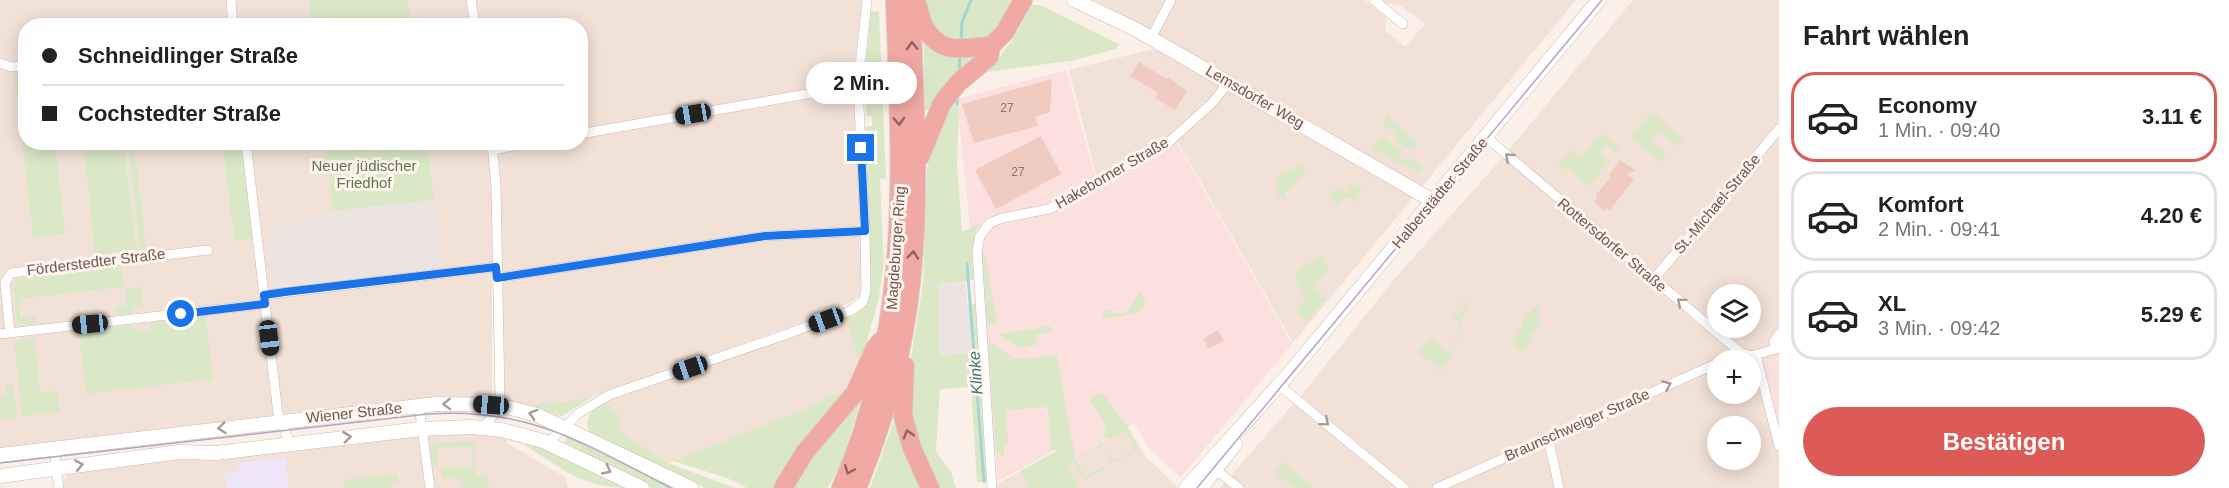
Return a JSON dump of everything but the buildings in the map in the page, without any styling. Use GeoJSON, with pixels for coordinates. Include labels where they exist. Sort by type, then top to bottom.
{"type":"FeatureCollection","features":[{"type":"Feature","properties":{"kind":"highway","name":"Magdeburger Ring"},"geometry":{"type":"LineString","coordinates":[[841,488],[862,435],[880,371],[888,333],[897,262],[901,196],[895,0]]}},
{"type":"Feature","properties":{"kind":"highway","name":"Magdeburger Ring"},"geometry":{"type":"LineString","coordinates":[[857,488],[887,405],[896,371],[907,314],[914,254],[916,167],[913,0]]}},
{"type":"Feature","properties":{"kind":"highway"},"geometry":{"type":"LineString","coordinates":[[913,0],[926,29],[940,43],[961,50],[987,47],[1005,32],[1023,0]]}},
{"type":"Feature","properties":{"kind":"highway"},"geometry":{"type":"LineString","coordinates":[[916,167],[938,110],[958,83],[989,57],[987,47]]}},
{"type":"Feature","properties":{"kind":"highway"},"geometry":{"type":"LineString","coordinates":[[907,314],[903,416],[912,448],[930,488]]}},
{"type":"Feature","properties":{"kind":"highway"},"geometry":{"type":"LineString","coordinates":[[783,488],[805,452],[850,399],[860,384],[875,348],[888,333]]}},
{"type":"Feature","properties":{"kind":"main road","name":"Lemsdorfer Weg"},"geometry":{"type":"LineString","coordinates":[[1074,0],[1151,38],[1433,201]]}},
{"type":"Feature","properties":{"kind":"main road","name":"Halberstädter Straße"},"geometry":{"type":"LineString","coordinates":[[1186,488],[1211,466],[1280,385],[1597,1]]}},
{"type":"Feature","properties":{"kind":"main road","name":"Wiener Straße"},"geometry":{"type":"LineString","coordinates":[[0,455],[419,406],[455,403],[499,405],[537,415],[692,488]]}},
{"type":"Feature","properties":{"kind":"main road","name":"Wiener Straße"},"geometry":{"type":"LineString","coordinates":[[0,476],[173,453],[216,453],[422,429],[483,428],[522,434],[548,443],[642,488]]}},
{"type":"Feature","properties":{"kind":"main road","name":"Halberstädter Straße"},"geometry":{"type":"LineString","coordinates":[[1201,488],[1211,466]]}},
{"type":"Feature","properties":{"kind":"street"},"geometry":{"type":"LineString","coordinates":[[231,0],[232,18]]}},
{"type":"Feature","properties":{"kind":"street"},"geometry":{"type":"LineString","coordinates":[[471,0],[474,18]]}},
{"type":"Feature","properties":{"kind":"street"},"geometry":{"type":"LineString","coordinates":[[548,443],[586,408],[609,395],[776,338],[859,306],[865,299],[865,231],[858,85],[867,0]]}},
{"type":"Feature","properties":{"kind":"street"},"geometry":{"type":"LineString","coordinates":[[1151,38],[1171,0]]}},
{"type":"Feature","properties":{"kind":"street"},"geometry":{"type":"LineString","coordinates":[[1374,0],[1403,24]]}},
{"type":"Feature","properties":{"kind":"street"},"geometry":{"type":"LineString","coordinates":[[0,63],[11,68],[18,67]]}},
{"type":"Feature","properties":{"kind":"street","name":"Hakeborner Straße"},"geometry":{"type":"LineString","coordinates":[[992,488],[977,252],[982,232],[988,225],[1000,218],[1049,209],[1169,142],[1221,96],[1229,82]]}},
{"type":"Feature","properties":{"kind":"street"},"geometry":{"type":"LineString","coordinates":[[588,133],[858,85]]}},
{"type":"Feature","properties":{"kind":"street","name":"St.-Michael-Straße"},"geometry":{"type":"LineString","coordinates":[[1654,279],[1779,129]]}},
{"type":"Feature","properties":{"kind":"street","name":"Rottersdorfer Straße"},"geometry":{"type":"LineString","coordinates":[[1486,137],[1738,350]]}},
{"type":"Feature","properties":{"kind":"street"},"geometry":{"type":"LineString","coordinates":[[247,150],[280,422],[290,444]]}},
{"type":"Feature","properties":{"kind":"street"},"geometry":{"type":"LineString","coordinates":[[483,428],[499,405],[492,150]]}},
{"type":"Feature","properties":{"kind":"street"},"geometry":{"type":"LineString","coordinates":[[497,278],[765,236],[865,231]]}},
{"type":"Feature","properties":{"kind":"street","name":"Förderstedter Straße"},"geometry":{"type":"LineString","coordinates":[[5,334],[5,281],[11,273],[208,250]]}},
{"type":"Feature","properties":{"kind":"street"},"geometry":{"type":"LineString","coordinates":[[5,334],[496,267]]}},
{"type":"Feature","properties":{"kind":"street"},"geometry":{"type":"LineString","coordinates":[[1761,353],[1778,348],[1774,342],[1779,334]]}},
{"type":"Feature","properties":{"kind":"street","name":"Braunschweiger Straße"},"geometry":{"type":"LineString","coordinates":[[1437,488],[1707,368]]}},
{"type":"Feature","properties":{"kind":"street"},"geometry":{"type":"LineString","coordinates":[[1761,378],[1779,446]]}},
{"type":"Feature","properties":{"kind":"street"},"geometry":{"type":"LineString","coordinates":[[1280,385],[1404,488]]}},
{"type":"Feature","properties":{"kind":"street"},"geometry":{"type":"LineString","coordinates":[[419,406],[430,488]]}},
{"type":"Feature","properties":{"kind":"street"},"geometry":{"type":"LineString","coordinates":[[1548,437],[1559,488]]}},
{"type":"Feature","properties":{"kind":"street"},"geometry":{"type":"LineString","coordinates":[[57,447],[56,470],[59,488]]}},
{"type":"Feature","properties":{"kind":"street"},"geometry":{"type":"LineString","coordinates":[[1211,466],[1239,488]]}},
{"type":"Feature","properties":{"kind":"shaded area"},"geometry":{"type":"Polygon","coordinates":[[[0,0],[309,0],[311,18],[18,18],[18,72],[15,72],[18,100],[18,150],[23,150],[33,238],[66,234],[56,150],[84,150],[95,256],[137,251],[125,150],[129,150],[140,250],[147,249],[135,150],[223,150],[234,240],[241,150],[326,150],[333,211],[267,231],[441,267],[428,150],[588,150],[588,18],[410,18],[408,0],[863,0],[853,78],[851,81],[839,84],[840,92],[851,96],[854,104],[860,220],[857,226],[742,235],[492,274],[492,399],[0,451],[0,0]],[[20,278],[17,322],[23,325],[19,299],[124,287],[20,278]],[[150,324],[151,329],[135,331],[134,325],[79,330],[213,379],[150,324]]]}},
{"type":"Feature","properties":{"kind":"shaded area"},"geometry":{"type":"Polygon","coordinates":[[[1094,0],[1365,0],[1386,17],[1385,30],[1405,47],[1425,24],[1401,6],[1383,0],[1576,0],[1293,343],[1178,142],[1099,186],[1069,70],[1154,49],[1167,40],[1094,0]]]}},
{"type":"Feature","properties":{"kind":"shaded area"},"geometry":{"type":"Polygon","coordinates":[[[1633,0],[1779,0],[1779,358],[1762,363],[1779,426],[1779,488],[1220,488],[1303,393],[1397,276],[1503,157],[1633,0]]]}},
{"type":"Feature","properties":{"kind":"shaded area"},"geometry":{"type":"Polygon","coordinates":[[[1066,70],[1098,188],[1177,143],[1292,344],[1181,477],[1151,451],[1134,423],[1065,462],[1057,449],[998,481],[989,476],[969,218],[957,99],[1066,70]]]}},
{"type":"Feature","properties":{"kind":"shaded area"},"geometry":{"type":"Polygon","coordinates":[[[434,200],[441,267],[273,289],[267,231],[333,211],[434,200]]]}},
{"type":"Feature","properties":{"kind":"shaded area"},"geometry":{"type":"Polygon","coordinates":[[[855,235],[862,242],[862,293],[853,301],[816,318],[594,396],[562,416],[555,417],[507,401],[505,397],[501,286],[506,279],[774,238],[855,235]]]}},
{"type":"Feature","properties":{"kind":"shaded area"},"geometry":{"type":"Polygon","coordinates":[[[965,281],[973,353],[939,357],[938,284],[965,281]]]}},
{"type":"Feature","properties":{"kind":"shaded area"},"geometry":{"type":"Polygon","coordinates":[[[846,317],[860,366],[849,390],[826,397],[812,406],[668,463],[620,432],[605,402],[846,317]]]}},
{"type":"Feature","properties":{"kind":"shaded area"},"geometry":{"type":"Polygon","coordinates":[[[1779,358],[1779,426],[1762,362],[1779,358]]]}},
{"type":"Feature","properties":{"kind":"shaded area"},"geometry":{"type":"Polygon","coordinates":[[[1128,428],[1146,457],[1177,488],[989,488],[1057,452],[1064,464],[1128,428]]]}},
{"type":"Feature","properties":{"kind":"shaded area"},"geometry":{"type":"Polygon","coordinates":[[[413,432],[508,434],[507,443],[565,477],[568,488],[62,488],[69,471],[413,432]]]}},
{"type":"Feature","properties":{"kind":"shaded area"},"geometry":{"type":"Polygon","coordinates":[[[285,457],[289,488],[227,488],[224,473],[239,471],[239,463],[285,457]]]}},
{"type":"Feature","properties":{"kind":"green space"},"geometry":{"type":"Polygon","coordinates":[[[309,0],[408,0],[410,18],[311,18],[309,0]]]}},
{"type":"Feature","properties":{"kind":"green space"},"geometry":{"type":"Polygon","coordinates":[[[923,0],[1014,0],[985,52],[945,84],[930,111],[925,110],[923,0]]]}},
{"type":"Feature","properties":{"kind":"green space"},"geometry":{"type":"Polygon","coordinates":[[[1032,5],[1040,5],[1119,44],[1116,49],[1075,60],[988,72],[1014,38],[1032,5]]]}},
{"type":"Feature","properties":{"kind":"green space"},"geometry":{"type":"Polygon","coordinates":[[[879,11],[886,178],[880,179],[884,263],[879,297],[860,366],[846,317],[861,311],[871,288],[865,127],[872,126],[872,117],[866,116],[866,60],[871,12],[879,11]]]}},
{"type":"Feature","properties":{"kind":"green space"},"geometry":{"type":"Polygon","coordinates":[[[14,72],[18,72],[18,107],[14,72]]]}},
{"type":"Feature","properties":{"kind":"green space"},"geometry":{"type":"Polygon","coordinates":[[[959,105],[957,166],[962,232],[980,223],[975,233],[973,280],[938,284],[939,356],[973,353],[968,305],[976,304],[989,483],[977,482],[971,387],[940,389],[936,451],[951,472],[956,488],[937,488],[911,425],[909,370],[923,284],[927,168],[934,138],[951,106],[959,105]]]}},
{"type":"Feature","properties":{"kind":"green space"},"geometry":{"type":"Polygon","coordinates":[[[1652,112],[1683,139],[1677,146],[1659,131],[1651,140],[1667,153],[1660,162],[1630,137],[1652,112]]]}},
{"type":"Feature","properties":{"kind":"green space"},"geometry":{"type":"Polygon","coordinates":[[[1388,115],[1418,144],[1414,149],[1403,145],[1393,130],[1385,127],[1384,122],[1388,115]]]}},
{"type":"Feature","properties":{"kind":"green space"},"geometry":{"type":"Polygon","coordinates":[[[1601,133],[1620,149],[1615,153],[1606,145],[1600,153],[1609,162],[1588,186],[1570,170],[1568,172],[1558,164],[1566,155],[1578,160],[1568,151],[1570,149],[1580,158],[1601,133]]]}},
{"type":"Feature","properties":{"kind":"green space"},"geometry":{"type":"Polygon","coordinates":[[[1380,138],[1385,138],[1401,150],[1399,154],[1403,160],[1412,158],[1424,168],[1419,174],[1373,148],[1380,138]]]}},
{"type":"Feature","properties":{"kind":"green space"},"geometry":{"type":"Polygon","coordinates":[[[23,150],[56,150],[66,234],[33,238],[23,150]]]}},
{"type":"Feature","properties":{"kind":"green space"},"geometry":{"type":"Polygon","coordinates":[[[84,150],[125,150],[137,251],[95,256],[84,150]]]}},
{"type":"Feature","properties":{"kind":"green space"},"geometry":{"type":"Polygon","coordinates":[[[129,150],[135,150],[147,250],[140,251],[129,150]]]}},
{"type":"Feature","properties":{"kind":"green space"},"geometry":{"type":"Polygon","coordinates":[[[223,150],[243,150],[254,238],[234,240],[223,150]]]}},
{"type":"Feature","properties":{"kind":"green space","name":"Neuer jüdischer Friedhof"},"geometry":{"type":"Polygon","coordinates":[[[326,150],[428,150],[434,200],[333,211],[326,150]]]}},
{"type":"Feature","properties":{"kind":"green space"},"geometry":{"type":"Polygon","coordinates":[[[1300,165],[1306,168],[1302,176],[1284,192],[1287,198],[1284,199],[1282,196],[1278,199],[1276,194],[1279,191],[1274,183],[1279,180],[1277,177],[1300,165]]]}},
{"type":"Feature","properties":{"kind":"green space"},"geometry":{"type":"Polygon","coordinates":[[[1352,184],[1362,189],[1355,202],[1347,196],[1337,207],[1330,194],[1340,187],[1346,195],[1352,184]]]}},
{"type":"Feature","properties":{"kind":"green space"},"geometry":{"type":"Polygon","coordinates":[[[985,253],[997,324],[987,325],[982,254],[985,253]]]}},
{"type":"Feature","properties":{"kind":"green space"},"geometry":{"type":"Polygon","coordinates":[[[1321,255],[1329,268],[1313,286],[1326,299],[1307,321],[1298,314],[1297,309],[1306,297],[1295,279],[1297,271],[1321,255]]]}},
{"type":"Feature","properties":{"kind":"green space"},"geometry":{"type":"Polygon","coordinates":[[[121,266],[124,287],[20,299],[21,317],[36,316],[36,324],[23,325],[17,322],[13,284],[20,278],[121,266]]]}},
{"type":"Feature","properties":{"kind":"green space"},"geometry":{"type":"Polygon","coordinates":[[[142,287],[143,306],[135,307],[132,313],[115,315],[115,307],[127,305],[126,288],[142,287]]]}},
{"type":"Feature","properties":{"kind":"green space"},"geometry":{"type":"Polygon","coordinates":[[[1140,292],[1146,303],[1139,311],[1133,314],[1102,318],[1104,311],[1108,310],[1113,314],[1125,313],[1140,292]]]}},
{"type":"Feature","properties":{"kind":"green space"},"geometry":{"type":"Polygon","coordinates":[[[1462,300],[1467,304],[1452,356],[1440,371],[1437,369],[1439,366],[1417,353],[1430,338],[1449,353],[1453,348],[1460,323],[1452,316],[1452,312],[1459,315],[1466,306],[1460,302],[1462,300]]]}},
{"type":"Feature","properties":{"kind":"green space"},"geometry":{"type":"Polygon","coordinates":[[[1535,307],[1539,310],[1540,324],[1527,338],[1531,342],[1523,352],[1511,342],[1524,326],[1521,323],[1535,307]]]}},
{"type":"Feature","properties":{"kind":"green space"},"geometry":{"type":"Polygon","coordinates":[[[206,316],[213,379],[86,394],[79,330],[133,325],[135,331],[150,329],[150,323],[206,316]]]}},
{"type":"Feature","properties":{"kind":"green space"},"geometry":{"type":"Polygon","coordinates":[[[1051,326],[1052,332],[1036,335],[1037,345],[1018,348],[998,334],[1051,326]]]}},
{"type":"Feature","properties":{"kind":"green space"},"geometry":{"type":"Polygon","coordinates":[[[14,340],[35,341],[40,392],[57,391],[60,412],[22,416],[14,340]]]}},
{"type":"Feature","properties":{"kind":"green space"},"geometry":{"type":"Polygon","coordinates":[[[988,341],[1015,359],[1057,355],[1075,457],[1111,437],[1106,439],[1102,431],[1107,428],[1089,400],[1102,392],[1128,427],[1139,449],[1112,463],[1108,456],[1111,454],[1115,460],[1135,448],[1125,431],[1100,444],[1102,448],[1097,446],[1075,458],[1085,476],[1104,466],[1105,469],[1084,479],[1073,462],[1067,465],[1079,488],[1027,488],[1029,486],[1020,471],[1057,451],[1056,449],[1051,451],[1048,407],[1006,410],[1008,444],[1004,445],[1004,457],[996,452],[988,341]]]}},
{"type":"Feature","properties":{"kind":"green space"},"geometry":{"type":"Polygon","coordinates":[[[13,383],[17,418],[0,420],[0,396],[7,395],[6,385],[13,383]]]}},
{"type":"Feature","properties":{"kind":"green space"},"geometry":{"type":"Polygon","coordinates":[[[849,390],[828,417],[797,447],[772,488],[747,488],[727,478],[673,461],[812,406],[826,397],[849,390]]]}},
{"type":"Feature","properties":{"kind":"green space"},"geometry":{"type":"Polygon","coordinates":[[[594,396],[562,416],[526,405],[565,402],[594,396]]]}},
{"type":"Feature","properties":{"kind":"green space"},"geometry":{"type":"Polygon","coordinates":[[[862,397],[841,463],[828,488],[792,488],[806,461],[862,397]]]}},
{"type":"Feature","properties":{"kind":"green space"},"geometry":{"type":"Polygon","coordinates":[[[605,402],[620,417],[620,432],[668,463],[735,488],[706,488],[594,436],[587,422],[591,413],[605,402]]]}},
{"type":"Feature","properties":{"kind":"green space"},"geometry":{"type":"Polygon","coordinates":[[[895,417],[924,488],[870,488],[895,417]]]}},
{"type":"Feature","properties":{"kind":"green space"},"geometry":{"type":"Polygon","coordinates":[[[568,435],[675,488],[652,488],[564,443],[568,435]]]}},
{"type":"Feature","properties":{"kind":"green space"},"geometry":{"type":"Polygon","coordinates":[[[527,439],[630,488],[599,485],[575,476],[526,446],[527,439]]]}},
{"type":"Feature","properties":{"kind":"green space"},"geometry":{"type":"Polygon","coordinates":[[[475,441],[476,475],[486,475],[490,488],[464,488],[458,477],[443,479],[441,468],[473,468],[472,444],[471,447],[438,448],[438,465],[432,466],[430,446],[432,443],[475,441]]]}},
{"type":"Feature","properties":{"kind":"green space"},"geometry":{"type":"Polygon","coordinates":[[[1282,462],[1315,488],[1294,488],[1275,472],[1282,462]]]}},
{"type":"Feature","properties":{"kind":"green space"},"geometry":{"type":"Polygon","coordinates":[[[398,474],[398,482],[391,483],[392,488],[344,488],[344,480],[398,474]]]}},
{"type":"Feature","properties":{"kind":"waterway","name":"Klinke"},"geometry":{"type":"LineString","coordinates":[[961,41],[962,22],[971,0]]}},
{"type":"Feature","properties":{"kind":"waterway","name":"Klinke"},"geometry":{"type":"LineString","coordinates":[[959,74],[960,54]]}},
{"type":"Feature","properties":{"kind":"waterway","name":"Klinke"},"geometry":{"type":"LineString","coordinates":[[957,96],[957,104]]}},
{"type":"Feature","properties":{"kind":"waterway","name":"Klinke"},"geometry":{"type":"LineString","coordinates":[[967,264],[984,481]]}},
{"type":"Feature","properties":{"kind":"tram line"},"geometry":{"type":"LineString","coordinates":[[1197,488],[1602,0]]}},
{"type":"Feature","properties":{"kind":"tram line"},"geometry":{"type":"LineString","coordinates":[[0,463],[428,414],[464,413],[497,416],[556,432],[583,443],[671,488]]}},
{"type":"Feature","properties":{"kind":"route"},"geometry":{"type":"LineString","coordinates":[[181,314],[265,304],[264,295],[285,292],[496,267],[497,278],[765,236],[865,231],[861,148]]}}]}
